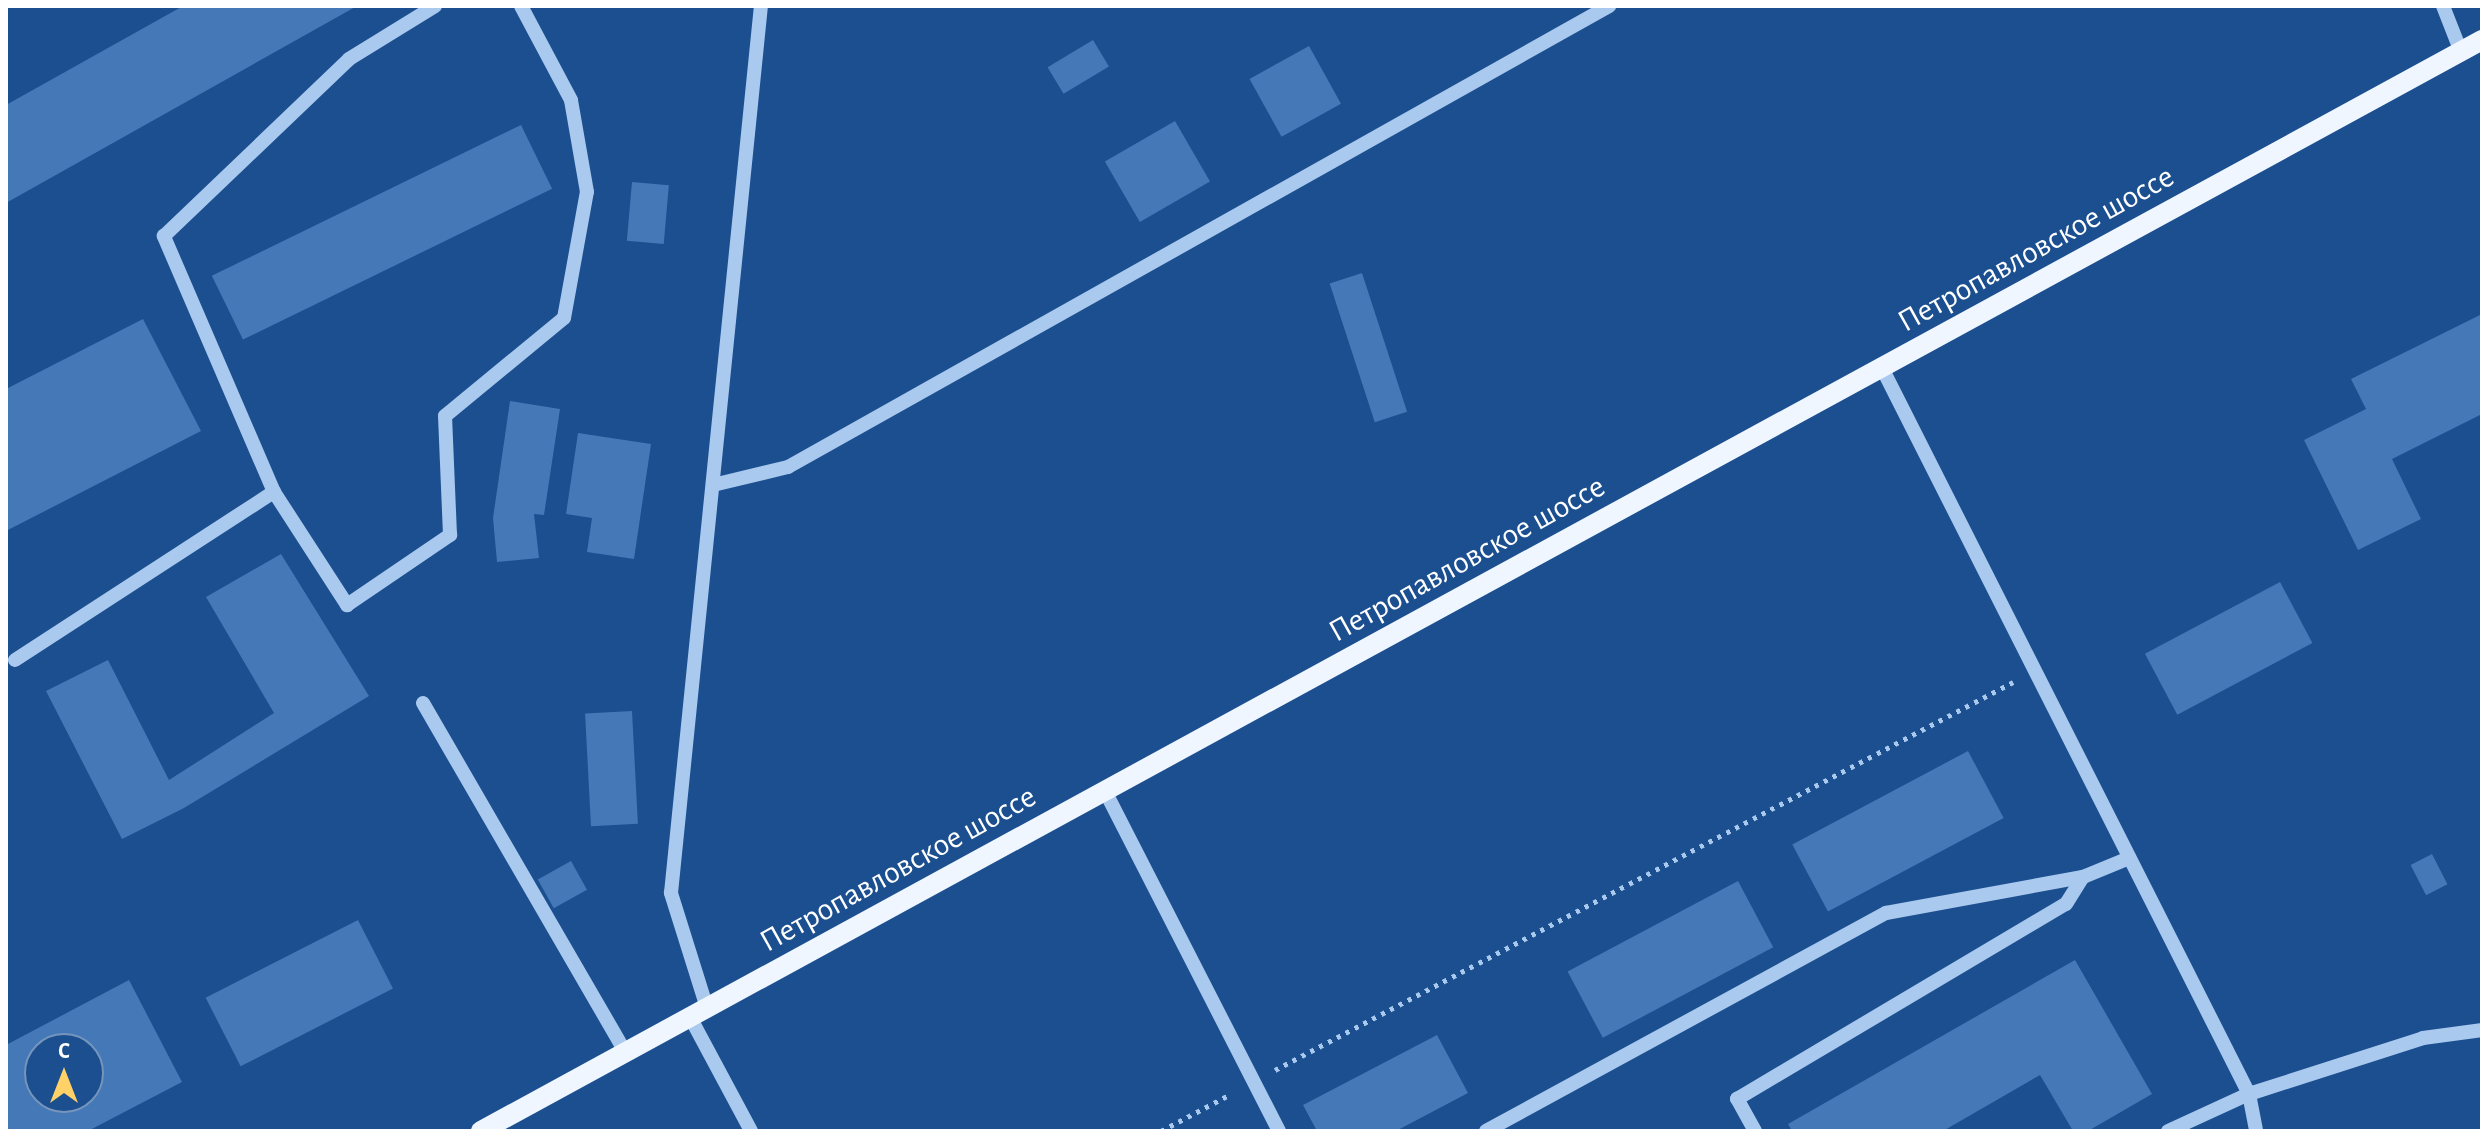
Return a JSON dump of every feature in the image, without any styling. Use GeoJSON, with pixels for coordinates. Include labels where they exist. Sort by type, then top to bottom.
{"type":"FeatureCollection","features":[{"type":"Feature","properties":{"kind":"main road","name":"Петропавловское шоссе"},"geometry":{"type":"LineString","coordinates":[[481,1131],[2482,40]]}},
{"type":"Feature","properties":{"kind":"street"},"geometry":{"type":"LineString","coordinates":[[435,6],[349,59],[164,236],[274,492],[347,605],[450,535],[445,416],[564,318],[587,192],[571,100],[521,6]]}},
{"type":"Feature","properties":{"kind":"street"},"geometry":{"type":"LineString","coordinates":[[751,1131],[698,1012],[671,893],[761,6]]}},
{"type":"Feature","properties":{"kind":"street"},"geometry":{"type":"LineString","coordinates":[[713,485],[788,467],[1609,6]]}},
{"type":"Feature","properties":{"kind":"street"},"geometry":{"type":"LineString","coordinates":[[2443,6],[2461,52]]}},
{"type":"Feature","properties":{"kind":"street"},"geometry":{"type":"LineString","coordinates":[[1882,368],[2249,1094],[2256,1131]]}},
{"type":"Feature","properties":{"kind":"street"},"geometry":{"type":"LineString","coordinates":[[15,660],[274,492]]}},
{"type":"Feature","properties":{"kind":"street"},"geometry":{"type":"LineString","coordinates":[[423,703],[625,1052]]}},
{"type":"Feature","properties":{"kind":"street"},"geometry":{"type":"LineString","coordinates":[[1105,791],[1279,1131]]}},
{"type":"Feature","properties":{"kind":"street"},"geometry":{"type":"LineString","coordinates":[[1486,1131],[1886,913],[2083,877],[2129,858]]}},
{"type":"Feature","properties":{"kind":"street"},"geometry":{"type":"LineString","coordinates":[[1755,1131],[1737,1099],[2066,904],[2083,877]]}},
{"type":"Feature","properties":{"kind":"street"},"geometry":{"type":"LineString","coordinates":[[2168,1131],[2249,1094],[2423,1038],[2482,1030]]}},
{"type":"Feature","properties":{"kind":"path"},"geometry":{"type":"LineString","coordinates":[[1161,1131],[2034,670]]}},
{"type":"Feature","properties":{"kind":"building"},"geometry":{"type":"Polygon","coordinates":[[[183,6],[357,6],[6,203],[6,105],[183,6]]]}},
{"type":"Feature","properties":{"kind":"building"},"geometry":{"type":"Polygon","coordinates":[[[1093,40],[1109,67],[1064,94],[1048,67],[1093,40]]]}},
{"type":"Feature","properties":{"kind":"building"},"geometry":{"type":"Polygon","coordinates":[[[1309,46],[1341,104],[1282,137],[1250,79],[1309,46]]]}},
{"type":"Feature","properties":{"kind":"building"},"geometry":{"type":"Polygon","coordinates":[[[1175,121],[1210,182],[1140,222],[1105,162],[1175,121]]]}},
{"type":"Feature","properties":{"kind":"building"},"geometry":{"type":"Polygon","coordinates":[[[521,125],[552,189],[243,340],[212,276],[521,125]]]}},
{"type":"Feature","properties":{"kind":"building"},"geometry":{"type":"Polygon","coordinates":[[[632,182],[669,185],[664,244],[627,241],[632,182]]]}},
{"type":"Feature","properties":{"kind":"building"},"geometry":{"type":"Polygon","coordinates":[[[1362,273],[1407,412],[1375,422],[1330,284],[1362,273]]]}},
{"type":"Feature","properties":{"kind":"building"},"geometry":{"type":"Polygon","coordinates":[[[2482,314],[2482,414],[2392,459],[2421,519],[2358,550],[2304,440],[2366,409],[2351,379],[2482,314]]]}},
{"type":"Feature","properties":{"kind":"building"},"geometry":{"type":"Polygon","coordinates":[[[143,319],[201,431],[6,531],[6,389],[143,319]]]}},
{"type":"Feature","properties":{"kind":"building"},"geometry":{"type":"Polygon","coordinates":[[[510,401],[560,409],[544,515],[534,514],[539,558],[497,562],[493,518],[510,401]]]}},
{"type":"Feature","properties":{"kind":"building"},"geometry":{"type":"Polygon","coordinates":[[[578,433],[651,444],[634,559],[587,552],[592,518],[566,514],[578,433]]]}},
{"type":"Feature","properties":{"kind":"building"},"geometry":{"type":"Polygon","coordinates":[[[281,554],[369,696],[184,808],[122,839],[46,691],[108,660],[169,780],[274,713],[206,597],[281,554]]]}},
{"type":"Feature","properties":{"kind":"building"},"geometry":{"type":"Polygon","coordinates":[[[2280,582],[2312,643],[2177,715],[2145,654],[2280,582]]]}},
{"type":"Feature","properties":{"kind":"building"},"geometry":{"type":"Polygon","coordinates":[[[632,711],[638,824],[591,826],[585,713],[632,711]]]}},
{"type":"Feature","properties":{"kind":"building"},"geometry":{"type":"Polygon","coordinates":[[[1968,751],[2004,818],[1828,912],[1792,844],[1968,751]]]}},
{"type":"Feature","properties":{"kind":"building"},"geometry":{"type":"Polygon","coordinates":[[[2432,854],[2447,884],[2426,895],[2411,865],[2432,854]]]}},
{"type":"Feature","properties":{"kind":"building"},"geometry":{"type":"Polygon","coordinates":[[[571,861],[587,890],[554,908],[538,879],[571,861]]]}},
{"type":"Feature","properties":{"kind":"building"},"geometry":{"type":"Polygon","coordinates":[[[1738,881],[1773,947],[1603,1038],[1568,972],[1738,881]]]}},
{"type":"Feature","properties":{"kind":"building"},"geometry":{"type":"Polygon","coordinates":[[[358,920],[393,989],[241,1066],[206,998],[358,920]]]}},
{"type":"Feature","properties":{"kind":"building"},"geometry":{"type":"Polygon","coordinates":[[[2075,960],[2152,1094],[2088,1131],[2073,1131],[2040,1075],[1943,1131],[1792,1131],[1788,1124],[2075,960]]]}},
{"type":"Feature","properties":{"kind":"building"},"geometry":{"type":"Polygon","coordinates":[[[129,980],[182,1082],[88,1131],[6,1131],[6,1045],[24,1035],[24,1113],[104,1113],[104,1033],[29,1033],[129,980]]]}},
{"type":"Feature","properties":{"kind":"building"},"geometry":{"type":"Polygon","coordinates":[[[1437,1035],[1468,1093],[1396,1131],[1317,1131],[1303,1105],[1437,1035]]]}}]}
